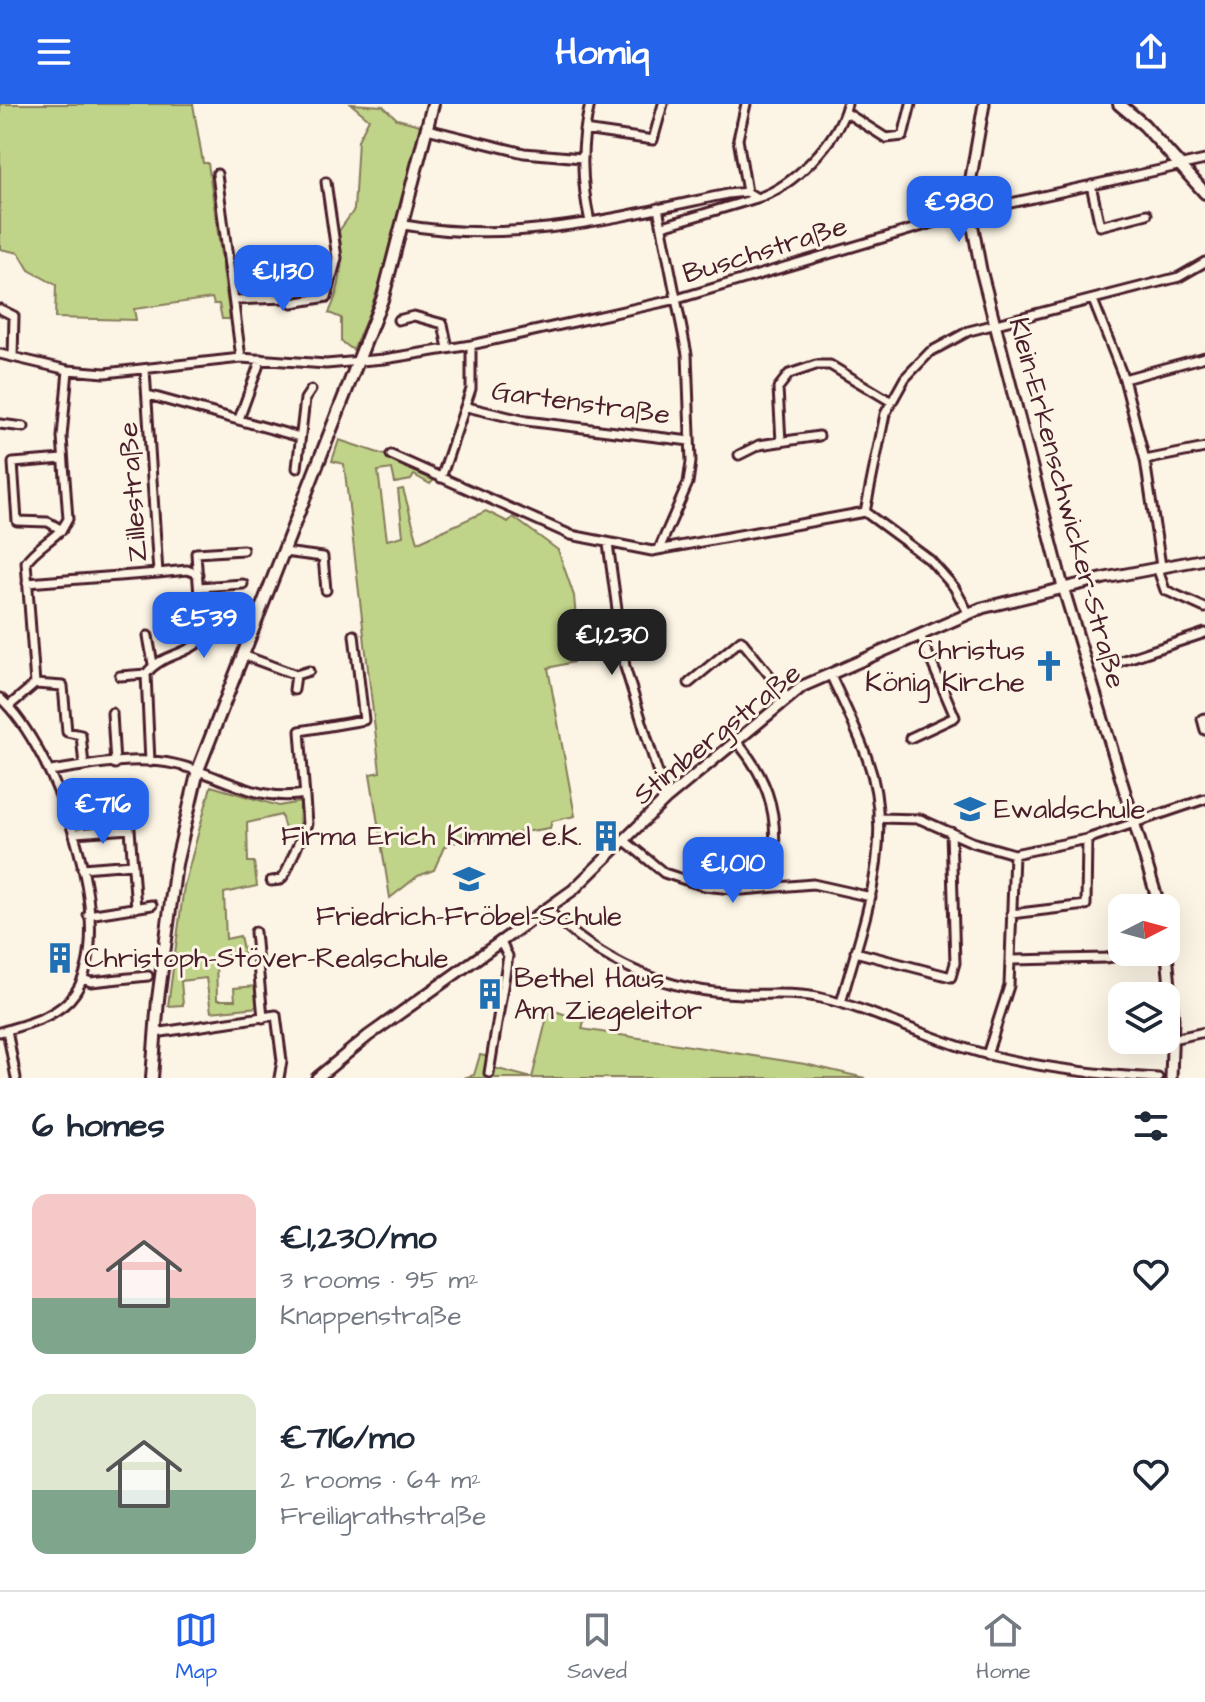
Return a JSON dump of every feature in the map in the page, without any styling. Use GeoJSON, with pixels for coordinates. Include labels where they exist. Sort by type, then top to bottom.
{"type":"FeatureCollection","features":[{"type":"Feature","properties":{"kind":"main road"},"geometry":{"type":"LineString","coordinates":[[150,1078],[176,864],[198,770],[383,297],[433,104]]}},
{"type":"Feature","properties":{"kind":"main road"},"geometry":{"type":"LineString","coordinates":[[1119,104],[1182,165],[1205,193]]}},
{"type":"Feature","properties":{"kind":"street"},"geometry":{"type":"LineString","coordinates":[[590,104],[582,158],[590,222]]}},
{"type":"Feature","properties":{"kind":"street"},"geometry":{"type":"LineString","coordinates":[[584,130],[653,140],[663,104]]}},
{"type":"Feature","properties":{"kind":"street"},"geometry":{"type":"LineString","coordinates":[[746,104],[738,139],[747,192]]}},
{"type":"Feature","properties":{"kind":"street"},"geometry":{"type":"LineString","coordinates":[[663,226],[757,198],[792,182],[813,160],[846,108],[886,138],[903,136],[911,104]]}},
{"type":"Feature","properties":{"kind":"street","name":"Klein-Erkenschwicker-Straße"},"geometry":{"type":"LineString","coordinates":[[984,104],[973,154],[970,212],[995,325],[1063,587],[1156,894]]}},
{"type":"Feature","properties":{"kind":"street"},"geometry":{"type":"LineString","coordinates":[[427,129],[524,153],[582,158]]}},
{"type":"Feature","properties":{"kind":"street","name":"Buschstraße"},"geometry":{"type":"LineString","coordinates":[[0,354],[68,370],[105,373],[241,358],[326,364],[358,362],[471,345],[677,299],[970,212],[1205,160]]}},
{"type":"Feature","properties":{"kind":"street"},"geometry":{"type":"LineString","coordinates":[[217,174],[241,358]]}},
{"type":"Feature","properties":{"kind":"street"},"geometry":{"type":"LineString","coordinates":[[234,300],[285,298],[292,303],[327,297],[337,258],[326,182]]}},
{"type":"Feature","properties":{"kind":"street"},"geometry":{"type":"LineString","coordinates":[[1091,185],[1100,226],[1147,214]]}},
{"type":"Feature","properties":{"kind":"street"},"geometry":{"type":"LineString","coordinates":[[404,225],[508,234],[747,192],[757,198]]}},
{"type":"Feature","properties":{"kind":"street"},"geometry":{"type":"LineString","coordinates":[[658,208],[687,354],[690,441],[688,483],[659,549]]}},
{"type":"Feature","properties":{"kind":"street"},"geometry":{"type":"LineString","coordinates":[[865,512],[880,427],[890,401],[916,365],[937,347],[969,331],[1179,277],[1205,262]]}},
{"type":"Feature","properties":{"kind":"street"},"geometry":{"type":"LineString","coordinates":[[285,298],[285,284],[291,270]]}},
{"type":"Feature","properties":{"kind":"street"},"geometry":{"type":"LineString","coordinates":[[1093,300],[1124,379],[1145,460],[1159,567],[1165,590],[1205,608]]}},
{"type":"Feature","properties":{"kind":"street"},"geometry":{"type":"LineString","coordinates":[[0,309],[14,316],[13,357]]}},
{"type":"Feature","properties":{"kind":"street"},"geometry":{"type":"LineString","coordinates":[[398,320],[414,316],[443,324],[448,348]]}},
{"type":"Feature","properties":{"kind":"street"},"geometry":{"type":"LineString","coordinates":[[441,478],[467,407],[473,374],[471,345]]}},
{"type":"Feature","properties":{"kind":"street"},"geometry":{"type":"LineString","coordinates":[[1124,379],[1205,357]]}},
{"type":"Feature","properties":{"kind":"street"},"geometry":{"type":"LineString","coordinates":[[239,419],[261,359]]}},
{"type":"Feature","properties":{"kind":"street"},"geometry":{"type":"LineString","coordinates":[[781,442],[778,388],[789,374],[816,365],[830,365],[890,401]]}},
{"type":"Feature","properties":{"kind":"street"},"geometry":{"type":"LineString","coordinates":[[35,684],[26,562],[32,552],[62,530],[68,512],[63,459],[68,370]]}},
{"type":"Feature","properties":{"kind":"street","name":"Zillestraße"},"geometry":{"type":"LineString","coordinates":[[145,370],[158,573],[187,570],[198,574],[196,553],[243,550]]}},
{"type":"Feature","properties":{"kind":"street"},"geometry":{"type":"LineString","coordinates":[[297,468],[305,399],[311,390]]}},
{"type":"Feature","properties":{"kind":"street"},"geometry":{"type":"LineString","coordinates":[[148,395],[300,437]]}},
{"type":"Feature","properties":{"kind":"street","name":"Gartenstraße"},"geometry":{"type":"LineString","coordinates":[[467,407],[526,421],[690,441]]}},
{"type":"Feature","properties":{"kind":"street"},"geometry":{"type":"LineString","coordinates":[[0,424],[24,427]]}},
{"type":"Feature","properties":{"kind":"street"},"geometry":{"type":"LineString","coordinates":[[739,455],[759,445],[819,436]]}},
{"type":"Feature","properties":{"kind":"street"},"geometry":{"type":"LineString","coordinates":[[1145,460],[1205,448]]}},
{"type":"Feature","properties":{"kind":"street"},"geometry":{"type":"LineString","coordinates":[[391,455],[563,532],[608,544],[659,549],[865,512],[930,560],[954,587],[969,614]]}},
{"type":"Feature","properties":{"kind":"street"},"geometry":{"type":"LineString","coordinates":[[62,530],[48,522],[17,521],[13,463],[63,459]]}},
{"type":"Feature","properties":{"kind":"street"},"geometry":{"type":"LineString","coordinates":[[608,544],[625,667],[666,799]]}},
{"type":"Feature","properties":{"kind":"street"},"geometry":{"type":"LineString","coordinates":[[284,552],[323,557],[326,590]]}},
{"type":"Feature","properties":{"kind":"street","name":"Stimbergstraße"},"geometry":{"type":"LineString","coordinates":[[320,1077],[368,1036],[573,890],[666,799],[803,686],[969,614],[1063,587],[1205,559]]}},
{"type":"Feature","properties":{"kind":"street"},"geometry":{"type":"LineString","coordinates":[[27,583],[158,573]]}},
{"type":"Feature","properties":{"kind":"street"},"geometry":{"type":"LineString","coordinates":[[150,762],[146,674],[153,664],[195,647],[202,640],[198,574]]}},
{"type":"Feature","properties":{"kind":"street"},"geometry":{"type":"LineString","coordinates":[[199,587],[243,584]]}},
{"type":"Feature","properties":{"kind":"street"},"geometry":{"type":"LineString","coordinates":[[201,622],[240,619]]}},
{"type":"Feature","properties":{"kind":"street"},"geometry":{"type":"LineString","coordinates":[[1109,665],[1205,633]]}},
{"type":"Feature","properties":{"kind":"street"},"geometry":{"type":"LineString","coordinates":[[271,881],[280,880],[285,874],[307,824],[300,731],[364,720],[354,635]]}},
{"type":"Feature","properties":{"kind":"street"},"geometry":{"type":"LineString","coordinates":[[910,738],[955,717],[920,635]]}},
{"type":"Feature","properties":{"kind":"street"},"geometry":{"type":"LineString","coordinates":[[148,636],[153,664]]}},
{"type":"Feature","properties":{"kind":"street"},"geometry":{"type":"LineString","coordinates":[[689,683],[741,640],[788,698]]}},
{"type":"Feature","properties":{"kind":"street"},"geometry":{"type":"LineString","coordinates":[[243,655],[296,675],[309,671]]}},
{"type":"Feature","properties":{"kind":"street"},"geometry":{"type":"LineString","coordinates":[[120,676],[146,674]]}},
{"type":"Feature","properties":{"kind":"street"},"geometry":{"type":"LineString","coordinates":[[830,674],[868,759],[878,818],[878,865],[841,1003]]}},
{"type":"Feature","properties":{"kind":"street"},"geometry":{"type":"LineString","coordinates":[[294,690],[296,675]]}},
{"type":"Feature","properties":{"kind":"street"},"geometry":{"type":"LineString","coordinates":[[9,706],[35,684],[63,686],[67,732],[81,735],[84,766]]}},
{"type":"Feature","properties":{"kind":"street"},"geometry":{"type":"LineString","coordinates":[[0,698],[9,706],[51,771],[75,833],[90,945],[83,979],[72,998],[56,1012],[3,1031],[16,1078]]}},
{"type":"Feature","properties":{"kind":"street"},"geometry":{"type":"LineString","coordinates":[[112,713],[115,764]]}},
{"type":"Feature","properties":{"kind":"street"},"geometry":{"type":"LineString","coordinates":[[1205,718],[1202,719],[1205,730]]}},
{"type":"Feature","properties":{"kind":"street"},"geometry":{"type":"LineString","coordinates":[[736,741],[758,771],[769,793],[775,834],[771,885]]}},
{"type":"Feature","properties":{"kind":"street"},"geometry":{"type":"LineString","coordinates":[[51,771],[150,762],[198,770],[279,798],[305,794]]}},
{"type":"Feature","properties":{"kind":"street"},"geometry":{"type":"LineString","coordinates":[[878,818],[920,819],[1010,853],[1087,839],[1205,799]]}},
{"type":"Feature","properties":{"kind":"street"},"geometry":{"type":"LineString","coordinates":[[75,833],[130,829],[136,908]]}},
{"type":"Feature","properties":{"kind":"street"},"geometry":{"type":"LineString","coordinates":[[855,952],[951,977],[955,963],[951,832]]}},
{"type":"Feature","properties":{"kind":"street"},"geometry":{"type":"LineString","coordinates":[[1011,914],[1086,905],[1087,839]]}},
{"type":"Feature","properties":{"kind":"street"},"geometry":{"type":"LineString","coordinates":[[624,840],[664,873],[724,890],[771,885],[828,886],[871,897]]}},
{"type":"Feature","properties":{"kind":"street"},"geometry":{"type":"LineString","coordinates":[[987,1055],[1002,1013],[1011,960],[1010,853]]}},
{"type":"Feature","properties":{"kind":"street"},"geometry":{"type":"LineString","coordinates":[[82,868],[133,864]]}},
{"type":"Feature","properties":{"kind":"street"},"geometry":{"type":"LineString","coordinates":[[88,915],[152,905]]}},
{"type":"Feature","properties":{"kind":"street"},"geometry":{"type":"LineString","coordinates":[[547,909],[580,939],[620,965],[667,983],[696,991],[794,994],[841,1003],[987,1055],[1091,1072],[1158,1078]]}},
{"type":"Feature","properties":{"kind":"street"},"geometry":{"type":"LineString","coordinates":[[255,932],[263,1018]]}},
{"type":"Feature","properties":{"kind":"street"},"geometry":{"type":"LineString","coordinates":[[489,1073],[508,956],[500,941]]}},
{"type":"Feature","properties":{"kind":"street"},"geometry":{"type":"LineString","coordinates":[[1011,960],[1108,958]]}},
{"type":"Feature","properties":{"kind":"street"},"geometry":{"type":"LineString","coordinates":[[83,979],[91,982],[148,976]]}},
{"type":"Feature","properties":{"kind":"street"},"geometry":{"type":"LineString","coordinates":[[155,1033],[276,1015],[281,1075]]}},
{"type":"Feature","properties":{"kind":"street"},"geometry":{"type":"LineString","coordinates":[[1180,1037],[1205,1032]]}},
{"type":"Feature","properties":{"kind":"street"},"geometry":{"type":"LineString","coordinates":[[1171,1078],[1172,1054]]}},
{"type":"Feature","properties":{"kind":"green space"},"geometry":{"type":"Polygon","coordinates":[[[0,104],[193,104],[203,163],[208,163],[230,319],[222,319],[219,304],[214,304],[212,298],[134,309],[136,320],[55,318],[56,285],[29,270],[19,253],[0,249],[0,104]]]}},
{"type":"Feature","properties":{"kind":"green space"},"geometry":{"type":"Polygon","coordinates":[[[351,104],[383,106],[397,119],[420,125],[393,239],[376,295],[353,350],[341,341],[341,318],[329,313],[341,273],[339,231],[354,210],[358,140],[369,119],[351,104]]]}},
{"type":"Feature","properties":{"kind":"green space"},"geometry":{"type":"Polygon","coordinates":[[[339,440],[403,461],[434,480],[430,484],[414,475],[411,480],[395,483],[392,469],[378,471],[387,540],[403,536],[398,490],[403,489],[418,542],[486,511],[508,522],[513,517],[558,550],[574,596],[579,654],[573,662],[548,668],[575,816],[552,821],[550,828],[451,843],[444,847],[434,870],[418,876],[390,898],[370,774],[380,772],[344,464],[332,461],[339,440]]]}},
{"type":"Feature","properties":{"kind":"green space"},"geometry":{"type":"Polygon","coordinates":[[[211,786],[279,806],[300,802],[299,831],[286,833],[281,815],[247,823],[248,862],[254,862],[257,886],[224,893],[226,939],[240,936],[244,953],[216,956],[217,1000],[235,1000],[234,988],[256,986],[258,1007],[211,1012],[206,978],[181,981],[183,1005],[168,1006],[184,886],[211,786]]]}},
{"type":"Feature","properties":{"kind":"green space"},"geometry":{"type":"Polygon","coordinates":[[[549,1009],[584,1021],[582,1029],[805,1064],[865,1078],[532,1078],[549,1009]]]}},
{"type":"Feature","properties":{"kind":"green space"},"geometry":{"type":"Polygon","coordinates":[[[480,1055],[489,1057],[486,1073],[493,1073],[494,1068],[532,1078],[463,1078],[474,1075],[480,1055]]]}},
{"type":"Feature","properties":{"kind":"place","name":"Christus König Kirche"},"geometry":{"type":"Point","coordinates":[1049,666]}},
{"type":"Feature","properties":{"kind":"place","name":"Ewaldschule"},"geometry":{"type":"Point","coordinates":[970,809]}},
{"type":"Feature","properties":{"kind":"place","name":"Firma Erich Kimmel e.K."},"geometry":{"type":"Point","coordinates":[606,836]}},
{"type":"Feature","properties":{"kind":"place","name":"Friedrich-Fröbel-Schule"},"geometry":{"type":"Point","coordinates":[469,879]}},
{"type":"Feature","properties":{"kind":"place","name":"Christoph-Stöver-Realschule"},"geometry":{"type":"Point","coordinates":[60,958]}},
{"type":"Feature","properties":{"kind":"place","name":"Bethel Haus Am Ziegeleitor"},"geometry":{"type":"Point","coordinates":[490,994]}}]}
